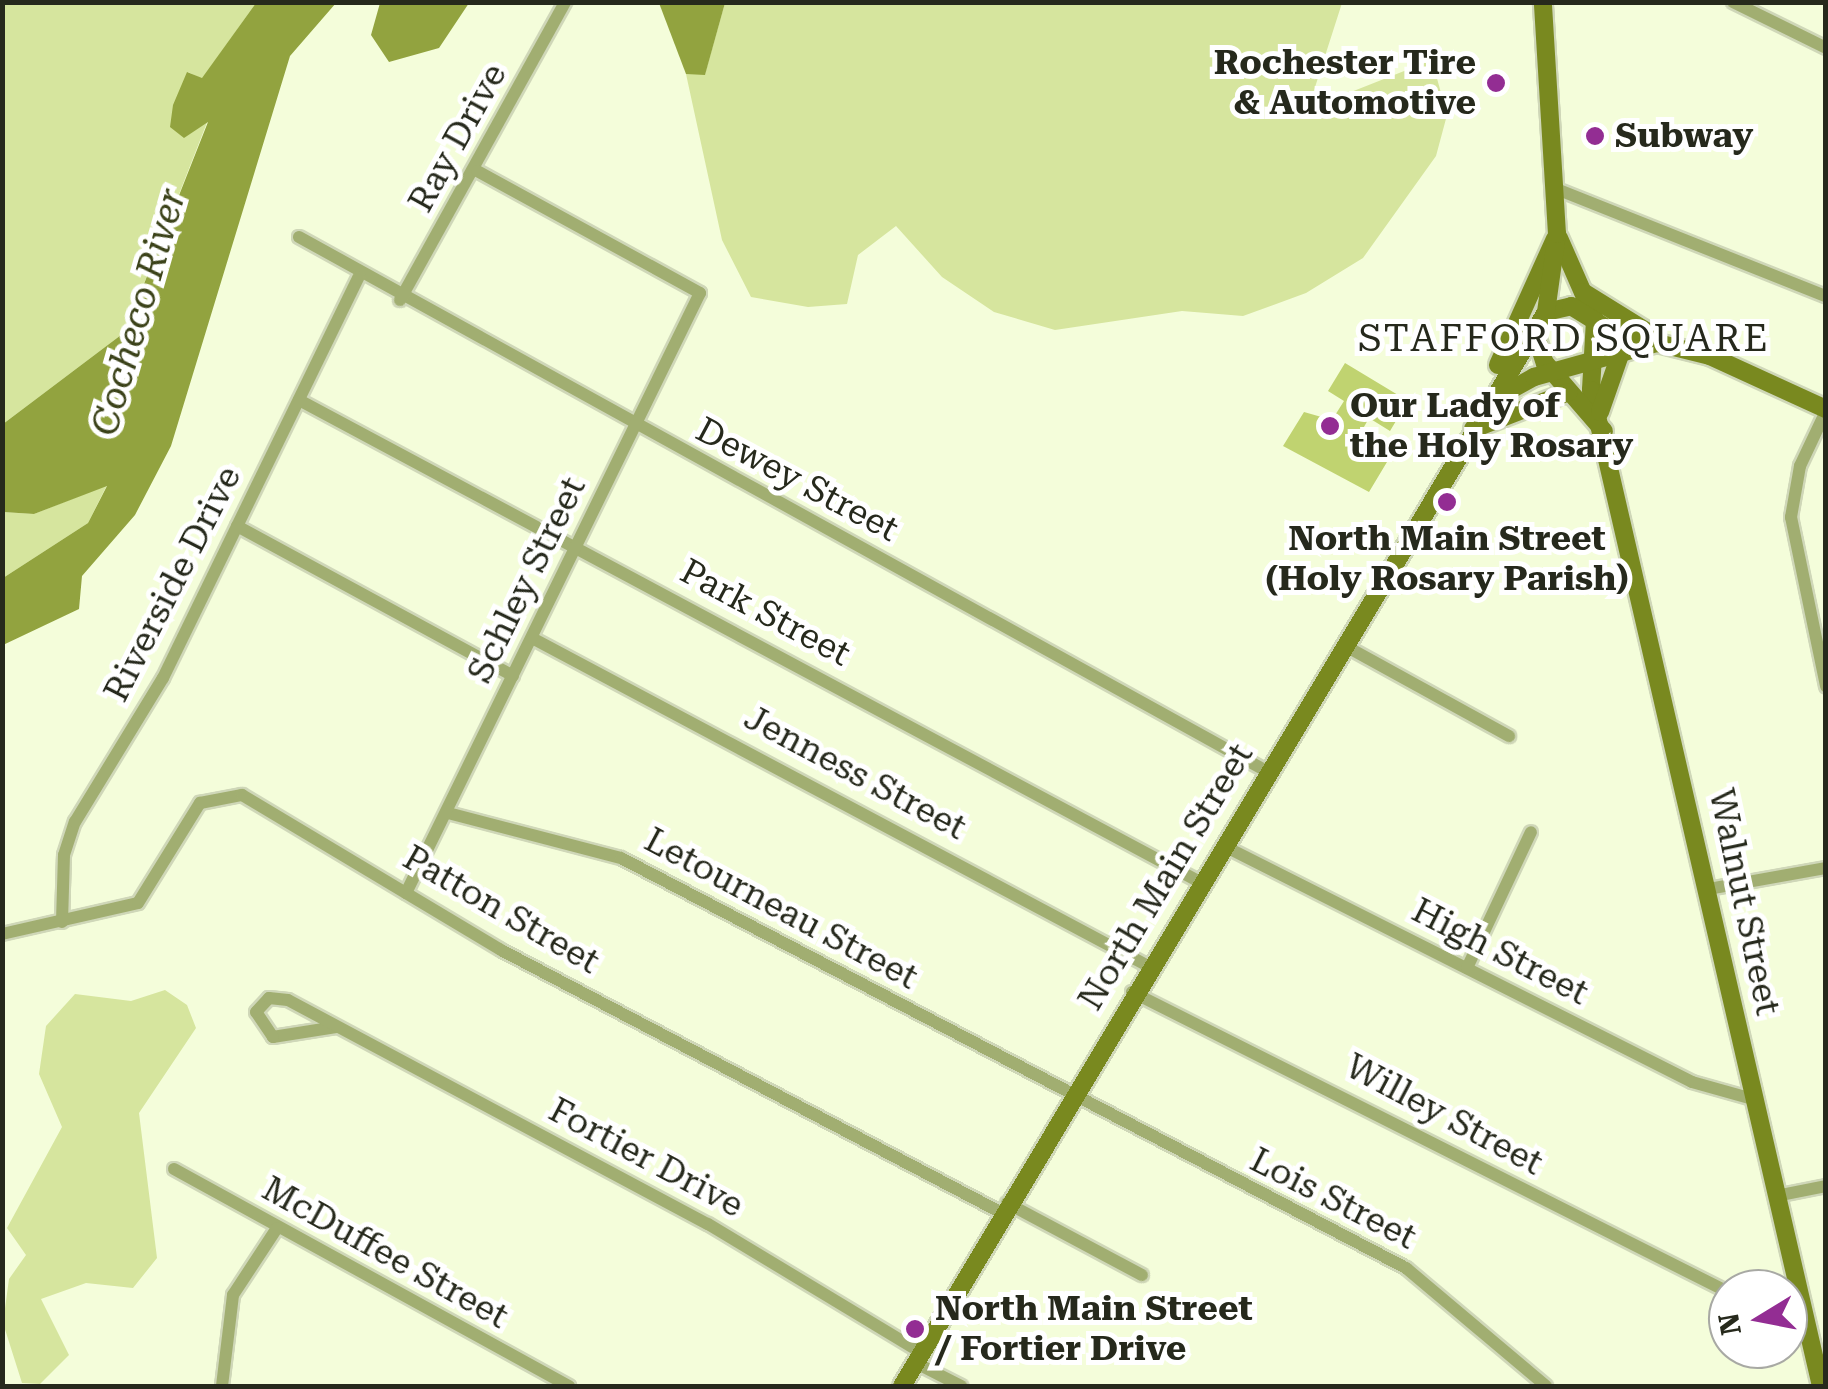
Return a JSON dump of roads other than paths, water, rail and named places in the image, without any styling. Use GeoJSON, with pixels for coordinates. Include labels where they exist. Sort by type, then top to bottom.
{"type":"FeatureCollection","features":[{"type":"Feature","properties":{"kind":"main road","name":"North Main Street"},"geometry":{"type":"LineString","coordinates":[[1543,2],[1557,234],[1546,312]]}},
{"type":"Feature","properties":{"kind":"main road","name":"North Main Street"},"geometry":{"type":"LineString","coordinates":[[1557,234],[1595,320]]}},
{"type":"Feature","properties":{"kind":"main road","name":"North Main Street"},"geometry":{"type":"LineString","coordinates":[[1487,404],[1557,234]]}},
{"type":"Feature","properties":{"kind":"main road"},"geometry":{"type":"LineString","coordinates":[[1583,292],[1662,342]]}},
{"type":"Feature","properties":{"kind":"main road"},"geometry":{"type":"LineString","coordinates":[[1555,370],[1535,333],[1546,312],[1571,306],[1595,320],[1662,342],[1826,410]]}},
{"type":"Feature","properties":{"kind":"main road"},"geometry":{"type":"LineString","coordinates":[[1590,360],[1595,320]]}},
{"type":"Feature","properties":{"kind":"main road","name":"North Main Street"},"geometry":{"type":"LineString","coordinates":[[902,1386],[1132,992],[1347,647],[1487,404],[1535,333]]}},
{"type":"Feature","properties":{"kind":"main road"},"geometry":{"type":"LineString","coordinates":[[1487,404],[1555,370],[1662,342]]}},
{"type":"Feature","properties":{"kind":"main road"},"geometry":{"type":"LineString","coordinates":[[1600,412],[1621,352]]}},
{"type":"Feature","properties":{"kind":"main road","name":"Walnut Street"},"geometry":{"type":"LineString","coordinates":[[1590,360],[1776,1196],[1789,1269]]}},
{"type":"Feature","properties":{"kind":"main road","name":"Walnut Street"},"geometry":{"type":"LineString","coordinates":[[1555,370],[1604,432]]}},
{"type":"Feature","properties":{"kind":"main road"},"geometry":{"type":"LineString","coordinates":[[1474,428],[1569,392]]}},
{"type":"Feature","properties":{"kind":"main road","name":"Walnut Street"},"geometry":{"type":"LineString","coordinates":[[1808,1351],[1820,1386]]}},
{"type":"Feature","properties":{"kind":"street","name":"Ray Drive"},"geometry":{"type":"LineString","coordinates":[[400,300],[477,171],[565,2]]}},
{"type":"Feature","properties":{"kind":"street"},"geometry":{"type":"LineString","coordinates":[[1733,2],[1826,48]]}},
{"type":"Feature","properties":{"kind":"street","name":"Schley Street"},"geometry":{"type":"LineString","coordinates":[[406,893],[700,294],[477,171]]}},
{"type":"Feature","properties":{"kind":"street"},"geometry":{"type":"LineString","coordinates":[[1554,188],[1826,296]]}},
{"type":"Feature","properties":{"kind":"street","name":"Dewey Street"},"geometry":{"type":"LineString","coordinates":[[299,237],[400,300],[1268,772]]}},
{"type":"Feature","properties":{"kind":"street","name":"Riverside Drive"},"geometry":{"type":"LineString","coordinates":[[62,922],[64,855],[75,822],[163,678],[359,276]]}},
{"type":"Feature","properties":{"kind":"street","name":"Park Street"},"geometry":{"type":"LineString","coordinates":[[299,400],[1200,882]]}},
{"type":"Feature","properties":{"kind":"street"},"geometry":{"type":"LineString","coordinates":[[1826,410],[1800,466],[1792,517],[1826,686]]}},
{"type":"Feature","properties":{"kind":"street"},"geometry":{"type":"LineString","coordinates":[[237,526],[513,676]]}},
{"type":"Feature","properties":{"kind":"street","name":"Jenness Street"},"geometry":{"type":"LineString","coordinates":[[532,638],[1148,966]]}},
{"type":"Feature","properties":{"kind":"street"},"geometry":{"type":"LineString","coordinates":[[1347,647],[1509,736]]}},
{"type":"Feature","properties":{"kind":"street","name":"Patton Street"},"geometry":{"type":"LineString","coordinates":[[2,934],[138,903],[200,803],[226,792],[332,842],[406,893],[1004,1208],[1142,1275]]}},
{"type":"Feature","properties":{"kind":"street","name":"Letourneau Street"},"geometry":{"type":"LineString","coordinates":[[448,813],[607,852],[1071,1098]]}},
{"type":"Feature","properties":{"kind":"street"},"geometry":{"type":"LineString","coordinates":[[1467,968],[1531,832]]}},
{"type":"Feature","properties":{"kind":"street","name":"High Street"},"geometry":{"type":"LineString","coordinates":[[1224,846],[1692,1082],[1753,1099]]}},
{"type":"Feature","properties":{"kind":"street"},"geometry":{"type":"LineString","coordinates":[[1708,889],[1826,868]]}},
{"type":"Feature","properties":{"kind":"street","name":"Willey Street"},"geometry":{"type":"LineString","coordinates":[[1132,992],[1708,1282]]}},
{"type":"Feature","properties":{"kind":"street","name":"Fortier Drive"},"geometry":{"type":"LineString","coordinates":[[336,1027],[273,1037],[256,1012],[282,997],[724,1233],[961,1386]]}},
{"type":"Feature","properties":{"kind":"street","name":"Lois Street"},"geometry":{"type":"LineString","coordinates":[[1071,1098],[1422,1278],[1546,1386]]}},
{"type":"Feature","properties":{"kind":"street","name":"McDuffee Street"},"geometry":{"type":"LineString","coordinates":[[174,1169],[569,1386]]}},
{"type":"Feature","properties":{"kind":"street"},"geometry":{"type":"LineString","coordinates":[[1776,1196],[1826,1186]]}},
{"type":"Feature","properties":{"kind":"street"},"geometry":{"type":"LineString","coordinates":[[222,1386],[233,1295],[277,1228]]}},
{"type":"Feature","properties":{"kind":"water"},"geometry":{"type":"Polygon","coordinates":[[[380,2],[469,3],[439,48],[389,62],[371,35],[380,2]]]}},
{"type":"Feature","properties":{"kind":"water","name":"Cocheco River"},"geometry":{"type":"Polygon","coordinates":[[[256,3],[336,3],[290,56],[171,446],[135,515],[82,576],[79,609],[3,645],[3,578],[88,523],[107,486],[34,514],[3,512],[3,424],[125,332],[208,122],[184,138],[170,127],[173,105],[187,72],[202,78],[256,3]]]}},
{"type":"Feature","properties":{"kind":"water"},"geometry":{"type":"Polygon","coordinates":[[[659,3],[725,3],[705,75],[686,74],[659,3]]]}},
{"type":"Feature","properties":{"kind":"place","name":"Rochester Tire & Automotive"},"geometry":{"type":"Point","coordinates":[1496,83]}},
{"type":"Feature","properties":{"kind":"place","name":"Subway"},"geometry":{"type":"Point","coordinates":[1595,136]}},
{"type":"Feature","properties":{"kind":"place","name":"Our Lady of the Holy Rosary"},"geometry":{"type":"Point","coordinates":[1330,426]}},
{"type":"Feature","properties":{"kind":"place","name":"North Main Street (Holy Rosary Parish)"},"geometry":{"type":"Point","coordinates":[1447,502]}},
{"type":"Feature","properties":{"kind":"place","name":"North Main Street / Fortier Drive"},"geometry":{"type":"Point","coordinates":[915,1329]}},
{"type":"Feature","properties":{"kind":"district","name":"STAFFORD SQUARE"},"geometry":{"type":"Point","coordinates":[1564,339]}}]}
